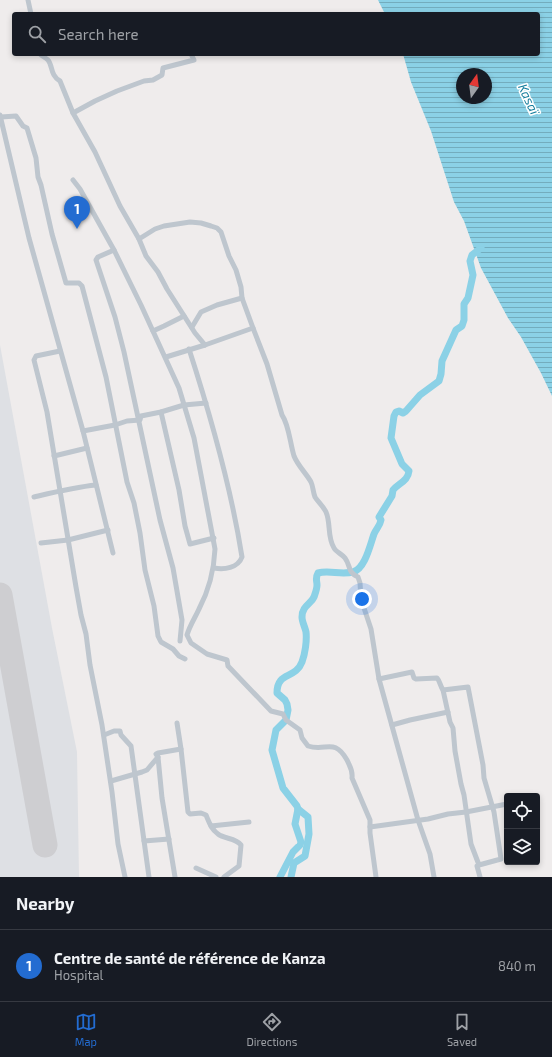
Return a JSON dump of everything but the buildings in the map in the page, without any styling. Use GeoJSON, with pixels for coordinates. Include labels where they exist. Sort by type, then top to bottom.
{"type":"FeatureCollection","features":[{"type":"Feature","properties":{"kind":"street"},"geometry":{"type":"LineString","coordinates":[[28,0],[31,12]]}},
{"type":"Feature","properties":{"kind":"street"},"geometry":{"type":"LineString","coordinates":[[43,56],[48,60],[51,70],[57,80],[60,81],[73,113],[95,152],[127,220],[139,239],[146,256],[158,272],[184,316],[205,345]]}},
{"type":"Feature","properties":{"kind":"street"},"geometry":{"type":"LineString","coordinates":[[73,113],[95,100],[144,81],[153,80],[162,75],[163,68],[194,60],[192,56]]}},
{"type":"Feature","properties":{"kind":"street"},"geometry":{"type":"LineString","coordinates":[[113,553],[83,431],[28,238],[1,116],[16,116],[26,128],[36,158],[38,177],[66,283],[79,283],[82,286],[106,377],[127,482],[134,503],[145,570],[154,606],[158,636],[161,642],[173,649],[185,660]]}},
{"type":"Feature","properties":{"kind":"street"},"geometry":{"type":"LineString","coordinates":[[73,180],[80,189],[114,250],[166,357],[180,388],[194,438],[214,538],[215,550],[214,568],[209,587],[187,635],[191,643],[207,654],[227,660],[228,666],[271,711],[283,714],[286,720],[300,730],[302,738],[308,746],[317,748],[322,746],[334,747],[342,752],[353,771],[352,778],[370,820],[376,877]]}},
{"type":"Feature","properties":{"kind":"street"},"geometry":{"type":"LineString","coordinates":[[139,239],[155,229],[172,224],[190,222],[201,223],[217,228],[224,237],[229,256],[236,270],[241,287],[242,298],[252,328],[268,364],[282,415],[286,422],[288,436],[297,462],[311,483],[315,496],[326,512],[334,549],[347,560],[352,574],[358,577],[360,583],[361,599],[371,629],[379,679],[418,820],[430,854],[434,877]]}},
{"type":"Feature","properties":{"kind":"street"},"geometry":{"type":"LineString","coordinates":[[114,250],[98,257],[96,260],[115,317],[140,420],[160,520],[180,602],[182,620],[180,641]]}},
{"type":"Feature","properties":{"kind":"street"},"geometry":{"type":"LineString","coordinates":[[192,326],[201,312],[217,305],[242,298]]}},
{"type":"Feature","properties":{"kind":"street"},"geometry":{"type":"LineString","coordinates":[[153,331],[184,316]]}},
{"type":"Feature","properties":{"kind":"street"},"geometry":{"type":"LineString","coordinates":[[166,357],[252,328]]}},
{"type":"Feature","properties":{"kind":"street"},"geometry":{"type":"LineString","coordinates":[[189,350],[206,403],[234,511],[242,557],[240,562],[233,566],[222,570],[214,568]]}},
{"type":"Feature","properties":{"kind":"street"},"geometry":{"type":"LineString","coordinates":[[60,351],[36,356],[34,360],[47,412],[81,615],[86,634],[90,665],[104,735],[118,844],[125,877]]}},
{"type":"Feature","properties":{"kind":"street"},"geometry":{"type":"LineString","coordinates":[[83,431],[140,420],[141,416],[184,405],[206,403]]}},
{"type":"Feature","properties":{"kind":"street"},"geometry":{"type":"LineString","coordinates":[[161,412],[190,544],[214,538]]}},
{"type":"Feature","properties":{"kind":"street"},"geometry":{"type":"LineString","coordinates":[[54,456],[87,448]]}},
{"type":"Feature","properties":{"kind":"street"},"geometry":{"type":"LineString","coordinates":[[34,497],[61,492],[75,487],[96,485]]}},
{"type":"Feature","properties":{"kind":"street"},"geometry":{"type":"LineString","coordinates":[[41,543],[68,540],[108,530]]}},
{"type":"Feature","properties":{"kind":"street"},"geometry":{"type":"LineString","coordinates":[[379,679],[412,672],[416,680],[437,678],[440,687],[444,690],[450,722],[453,728],[455,751],[464,795],[471,844],[479,865],[480,877]]}},
{"type":"Feature","properties":{"kind":"street"},"geometry":{"type":"LineString","coordinates":[[444,690],[468,687],[483,765],[484,778],[494,812],[501,859],[479,865]]}},
{"type":"Feature","properties":{"kind":"street"},"geometry":{"type":"LineString","coordinates":[[392,725],[448,712]]}},
{"type":"Feature","properties":{"kind":"street"},"geometry":{"type":"LineString","coordinates":[[177,723],[182,749],[188,812],[190,814],[206,814],[211,826],[220,835],[239,842],[241,845],[239,866],[224,877]]}},
{"type":"Feature","properties":{"kind":"street"},"geometry":{"type":"LineString","coordinates":[[104,735],[114,731],[120,731],[121,735],[130,744],[149,877]]}},
{"type":"Feature","properties":{"kind":"street"},"geometry":{"type":"LineString","coordinates":[[175,877],[162,798],[158,757],[156,754],[182,749]]}},
{"type":"Feature","properties":{"kind":"street"},"geometry":{"type":"LineString","coordinates":[[111,781],[147,770],[158,757]]}},
{"type":"Feature","properties":{"kind":"street"},"geometry":{"type":"LineString","coordinates":[[370,827],[504,804]]}},
{"type":"Feature","properties":{"kind":"street"},"geometry":{"type":"LineString","coordinates":[[211,826],[249,822]]}},
{"type":"Feature","properties":{"kind":"street"},"geometry":{"type":"LineString","coordinates":[[144,841],[169,839]]}},
{"type":"Feature","properties":{"kind":"street"},"geometry":{"type":"LineString","coordinates":[[196,868],[216,877]]}},
{"type":"Feature","properties":{"kind":"shaded area"},"geometry":{"type":"Polygon","coordinates":[[[0,345],[52,628],[77,752],[79,877],[0,877],[0,345]]]}},
{"type":"Feature","properties":{"kind":"water","name":"Kasaï"},"geometry":{"type":"Polygon","coordinates":[[[378,0],[552,0],[552,396],[541,373],[521,337],[508,318],[481,268],[464,221],[454,202],[431,131],[411,82],[404,56],[540,56],[540,12],[384,12],[378,0]]]}},
{"type":"Feature","properties":{"kind":"waterway"},"geometry":{"type":"LineString","coordinates":[[280,877],[293,852],[301,842],[295,824],[298,809],[283,788],[272,750],[276,730],[286,720],[288,710],[285,700],[277,693],[278,686],[280,681],[299,668],[302,662],[306,639],[302,613],[314,597],[317,588],[316,578],[318,573],[349,573],[357,570],[361,566],[364,562],[374,534],[379,526],[381,520],[379,517],[392,496],[393,490],[407,477],[409,471],[402,464],[391,438],[394,416],[396,412],[399,411],[403,413],[406,411],[420,395],[439,381],[442,361],[456,330],[462,326],[464,320],[464,304],[468,298],[473,275],[470,261],[472,255],[481,248]]}},
{"type":"Feature","properties":{"kind":"waterway"},"geometry":{"type":"LineString","coordinates":[[291,877],[294,863],[305,856],[309,834],[308,817],[298,809]]}},
{"type":"Feature","properties":{"kind":"runway"},"geometry":{"type":"LineString","coordinates":[[0,595],[45,845]]}},
{"type":"Feature","properties":{"kind":"place","name":"Centre de santé de référence de Kanza"},"geometry":{"type":"Point","coordinates":[77,229]}}]}
